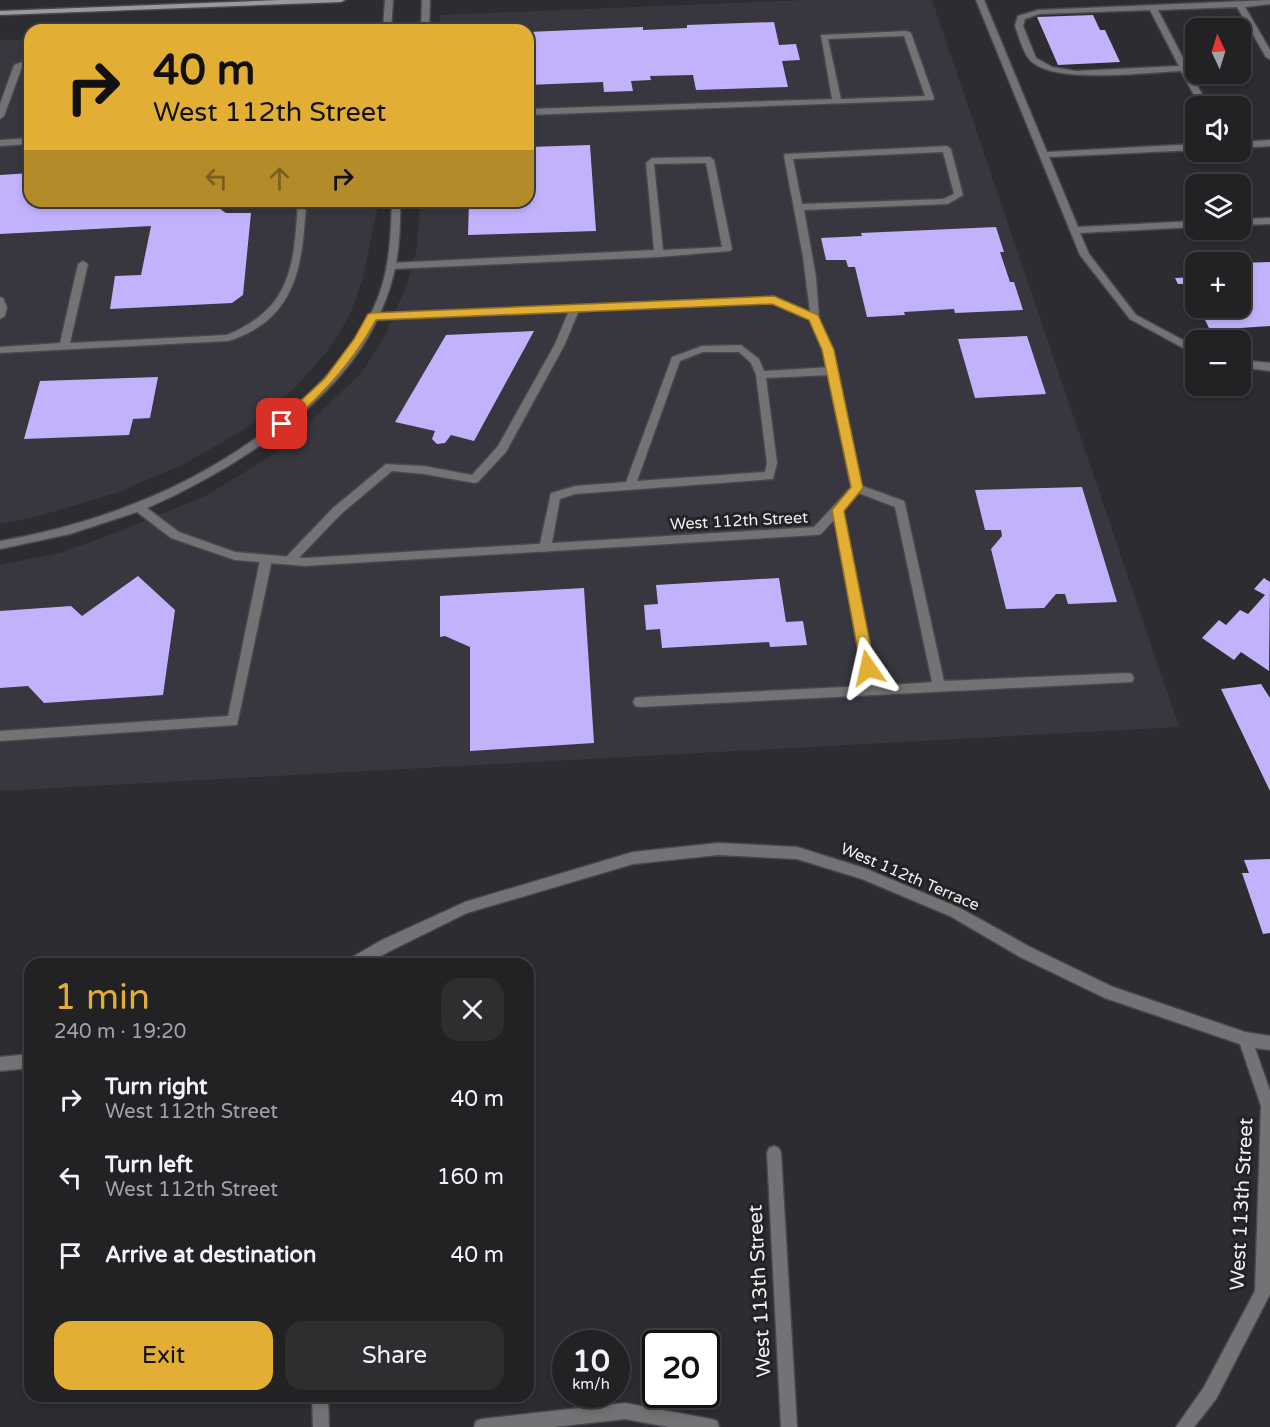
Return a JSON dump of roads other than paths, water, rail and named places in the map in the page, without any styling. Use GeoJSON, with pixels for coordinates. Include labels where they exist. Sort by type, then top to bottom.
{"type":"FeatureCollection","features":[{"type":"Feature","properties":{"kind":"main road"},"geometry":{"type":"LineString","coordinates":[[121,8],[140,0]]}},
{"type":"Feature","properties":{"kind":"main road"},"geometry":{"type":"LineString","coordinates":[[0,13],[340,0]]}},
{"type":"Feature","properties":{"kind":"street"},"geometry":{"type":"LineString","coordinates":[[387,24],[389,0]]}},
{"type":"Feature","properties":{"kind":"street"},"geometry":{"type":"LineString","coordinates":[[425,24],[426,0]]}},
{"type":"Feature","properties":{"kind":"street"},"geometry":{"type":"LineString","coordinates":[[980,0],[1085,255],[1133,317],[1185,346]]}},
{"type":"Feature","properties":{"kind":"street"},"geometry":{"type":"LineString","coordinates":[[1184,68],[1076,73],[1050,69],[1033,59],[1019,26],[1021,18],[1038,12],[1153,9],[1270,2]]}},
{"type":"Feature","properties":{"kind":"street"},"geometry":{"type":"LineString","coordinates":[[1240,5],[1270,57]]}},
{"type":"Feature","properties":{"kind":"street"},"geometry":{"type":"LineString","coordinates":[[1153,9],[1199,96]]}},
{"type":"Feature","properties":{"kind":"street"},"geometry":{"type":"LineString","coordinates":[[534,112],[930,98],[907,33],[824,37],[837,101]]}},
{"type":"Feature","properties":{"kind":"street"},"geometry":{"type":"LineString","coordinates":[[0,116],[18,65],[24,63]]}},
{"type":"Feature","properties":{"kind":"street"},"geometry":{"type":"LineString","coordinates":[[0,143],[24,141]]}},
{"type":"Feature","properties":{"kind":"street"},"geometry":{"type":"LineString","coordinates":[[1251,144],[1270,143]]}},
{"type":"Feature","properties":{"kind":"street"},"geometry":{"type":"LineString","coordinates":[[1044,155],[1185,148]]}},
{"type":"Feature","properties":{"kind":"street"},"geometry":{"type":"LineString","coordinates":[[798,207],[945,202],[960,195],[947,149],[788,156],[814,290],[814,318],[828,350],[857,488],[900,504],[939,687]]}},
{"type":"Feature","properties":{"kind":"street"},"geometry":{"type":"LineString","coordinates":[[392,266],[659,254],[727,249],[710,160],[652,161],[650,163],[659,254]]}},
{"type":"Feature","properties":{"kind":"street"},"geometry":{"type":"LineString","coordinates":[[0,350],[228,338],[248,332],[267,320],[287,290],[299,251],[302,207]]}},
{"type":"Feature","properties":{"kind":"street"},"geometry":{"type":"LineString","coordinates":[[0,545],[22,542],[104,520],[138,507],[207,474],[282,424],[329,381],[372,317],[392,266],[396,235],[396,207]]}},
{"type":"Feature","properties":{"kind":"street"},"geometry":{"type":"LineString","coordinates":[[1251,222],[1270,221]]}},
{"type":"Feature","properties":{"kind":"street"},"geometry":{"type":"LineString","coordinates":[[1076,230],[1185,225]]}},
{"type":"Feature","properties":{"kind":"street"},"geometry":{"type":"LineString","coordinates":[[64,346],[83,264]]}},
{"type":"Feature","properties":{"kind":"street"},"geometry":{"type":"LineString","coordinates":[[0,300],[2,307],[0,316]]}},
{"type":"Feature","properties":{"kind":"street"},"geometry":{"type":"LineString","coordinates":[[372,317],[774,300],[814,318]]}},
{"type":"Feature","properties":{"kind":"street"},"geometry":{"type":"LineString","coordinates":[[289,561],[337,511],[390,467],[424,470],[474,479],[502,449],[560,344],[575,308]]}},
{"type":"Feature","properties":{"kind":"street"},"geometry":{"type":"LineString","coordinates":[[545,548],[555,496],[575,490],[769,476],[772,463],[761,375],[755,361],[741,348],[702,349],[676,359],[630,486]]}},
{"type":"Feature","properties":{"kind":"street"},"geometry":{"type":"LineString","coordinates":[[1251,364],[1270,367]]}},
{"type":"Feature","properties":{"kind":"street"},"geometry":{"type":"LineString","coordinates":[[761,375],[832,371]]}},
{"type":"Feature","properties":{"kind":"street","name":"West 112th Street"},"geometry":{"type":"LineString","coordinates":[[138,507],[175,535],[235,556],[289,561],[817,531],[857,488]]}},
{"type":"Feature","properties":{"kind":"street"},"geometry":{"type":"LineString","coordinates":[[838,510],[872,691]]}},
{"type":"Feature","properties":{"kind":"street"},"geometry":{"type":"LineString","coordinates":[[0,736],[233,721],[266,560]]}},
{"type":"Feature","properties":{"kind":"street"},"geometry":{"type":"LineString","coordinates":[[639,702],[1128,678]]}},
{"type":"Feature","properties":{"kind":"street","name":"West 112th Terrace"},"geometry":{"type":"LineString","coordinates":[[364,958],[465,908],[633,858],[718,849],[797,853],[864,874],[955,912],[1025,952],[1110,993],[1245,1039],[1270,1043]]}},
{"type":"Feature","properties":{"kind":"street","name":"West 113th Street"},"geometry":{"type":"LineString","coordinates":[[1184,1427],[1210,1393],[1263,1292],[1268,1106],[1245,1039]]}},
{"type":"Feature","properties":{"kind":"street"},"geometry":{"type":"LineString","coordinates":[[0,1064],[24,1062]]}},
{"type":"Feature","properties":{"kind":"street","name":"West 113th Street"},"geometry":{"type":"LineString","coordinates":[[774,1153],[789,1427]]}},
{"type":"Feature","properties":{"kind":"street"},"geometry":{"type":"LineString","coordinates":[[320,1402],[321,1427]]}},
{"type":"Feature","properties":{"kind":"street"},"geometry":{"type":"LineString","coordinates":[[482,1427],[625,1410],[711,1427]]}}]}
